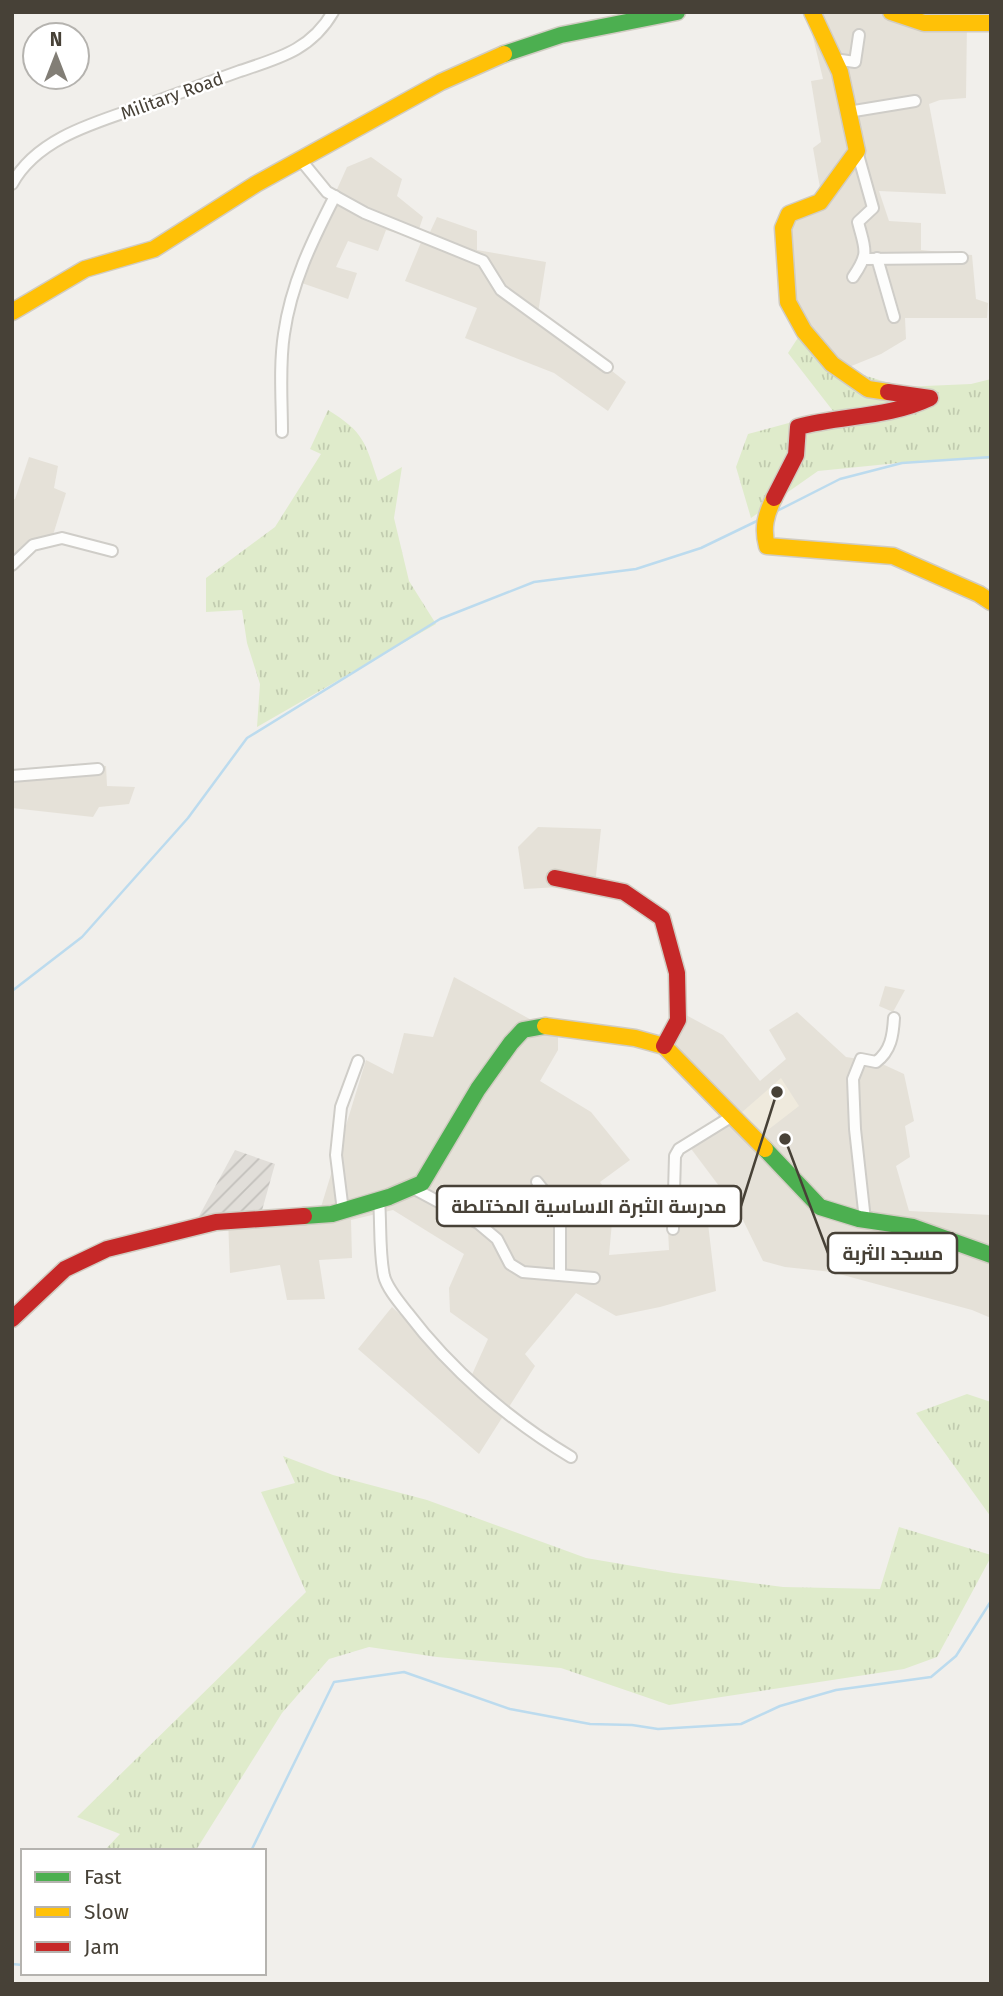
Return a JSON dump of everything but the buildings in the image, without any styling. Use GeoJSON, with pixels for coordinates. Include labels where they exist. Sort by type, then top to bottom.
{"type":"FeatureCollection","features":[{"type":"Feature","properties":{"kind":"street","name":"Military Road"},"geometry":{"type":"LineString","coordinates":[[12,184],[33,159],[51,144],[97,123],[282,57],[316,37],[333,12]]}},
{"type":"Feature","properties":{"kind":"street"},"geometry":{"type":"LineString","coordinates":[[12,312],[85,269],[154,249],[300,159],[441,82],[501,55],[561,35],[677,12]]}},
{"type":"Feature","properties":{"kind":"street"},"geometry":{"type":"LineString","coordinates":[[812,12],[840,72],[857,151],[873,208],[858,222],[866,252],[865,259],[853,277]]}},
{"type":"Feature","properties":{"kind":"street"},"geometry":{"type":"LineString","coordinates":[[891,12],[924,23],[991,23]]}},
{"type":"Feature","properties":{"kind":"street"},"geometry":{"type":"LineString","coordinates":[[834,59],[855,62],[859,35]]}},
{"type":"Feature","properties":{"kind":"street"},"geometry":{"type":"LineString","coordinates":[[848,112],[915,101]]}},
{"type":"Feature","properties":{"kind":"street"},"geometry":{"type":"LineString","coordinates":[[857,151],[847,161],[832,188],[819,204],[789,214],[783,228],[788,302],[804,331],[832,365],[868,388],[930,398],[917,406],[883,414],[813,422],[798,427],[797,453],[786,481],[766,517],[762,536],[766,546],[893,556],[979,594],[991,602]]}},
{"type":"Feature","properties":{"kind":"street"},"geometry":{"type":"LineString","coordinates":[[300,159],[327,192],[365,213],[483,261],[501,290],[607,367]]}},
{"type":"Feature","properties":{"kind":"street"},"geometry":{"type":"LineString","coordinates":[[282,432],[283,336],[293,288],[306,252],[335,196]]}},
{"type":"Feature","properties":{"kind":"street"},"geometry":{"type":"LineString","coordinates":[[877,258],[894,317]]}},
{"type":"Feature","properties":{"kind":"street"},"geometry":{"type":"LineString","coordinates":[[865,259],[962,258]]}},
{"type":"Feature","properties":{"kind":"street"},"geometry":{"type":"LineString","coordinates":[[12,565],[33,545],[62,538],[112,551]]}},
{"type":"Feature","properties":{"kind":"street"},"geometry":{"type":"LineString","coordinates":[[12,776],[98,769]]}},
{"type":"Feature","properties":{"kind":"street"},"geometry":{"type":"LineString","coordinates":[[555,878],[624,892],[662,918],[677,973],[678,1020],[664,1046]]}},
{"type":"Feature","properties":{"kind":"street"},"geometry":{"type":"LineString","coordinates":[[865,1220],[855,1129],[853,1079],[860,1059],[876,1062],[884,1056],[892,1038],[894,1018]]}},
{"type":"Feature","properties":{"kind":"street"},"geometry":{"type":"LineString","coordinates":[[12,1319],[65,1269],[107,1249],[216,1222],[332,1214],[379,1200],[422,1182],[478,1089],[510,1044],[523,1030],[542,1027],[635,1038],[664,1046],[734,1115],[820,1207],[865,1220],[912,1227],[991,1255]]}},
{"type":"Feature","properties":{"kind":"street"},"geometry":{"type":"LineString","coordinates":[[343,1211],[336,1155],[341,1107],[358,1061]]}},
{"type":"Feature","properties":{"kind":"street"},"geometry":{"type":"LineString","coordinates":[[673,1229],[675,1156],[679,1149],[734,1115]]}},
{"type":"Feature","properties":{"kind":"street"},"geometry":{"type":"LineString","coordinates":[[537,1182],[560,1211],[560,1275]]}},
{"type":"Feature","properties":{"kind":"street"},"geometry":{"type":"LineString","coordinates":[[411,1187],[478,1223],[497,1239],[510,1264],[523,1272],[594,1278]]}},
{"type":"Feature","properties":{"kind":"street"},"geometry":{"type":"LineString","coordinates":[[379,1200],[384,1277],[396,1298],[424,1335],[474,1385],[540,1438],[571,1457]]}},
{"type":"Feature","properties":{"kind":"shaded area"},"geometry":{"type":"Polygon","coordinates":[[[807,12],[923,12],[922,18],[967,22],[966,98],[940,100],[929,104],[946,194],[879,191],[889,221],[921,223],[921,250],[972,255],[976,299],[988,303],[987,318],[905,318],[906,339],[881,354],[844,369],[790,312],[785,224],[822,199],[813,148],[821,142],[811,81],[823,79],[807,12]]]}},
{"type":"Feature","properties":{"kind":"shaded area"},"geometry":{"type":"Polygon","coordinates":[[[371,157],[402,179],[397,196],[423,217],[419,229],[430,232],[437,217],[477,231],[477,250],[546,262],[538,313],[626,382],[608,411],[554,373],[465,338],[477,308],[405,281],[422,240],[386,230],[378,251],[348,241],[336,267],[357,273],[348,299],[296,281],[347,167],[371,157]]]}},
{"type":"Feature","properties":{"kind":"shaded area"},"geometry":{"type":"Polygon","coordinates":[[[29,457],[58,466],[54,488],[66,493],[53,535],[12,568],[12,500],[15,499],[29,457]]]}},
{"type":"Feature","properties":{"kind":"shaded area"},"geometry":{"type":"Polygon","coordinates":[[[106,766],[107,786],[135,787],[129,804],[99,807],[93,817],[12,808],[12,775],[106,766]]]}},
{"type":"Feature","properties":{"kind":"shaded area"},"geometry":{"type":"Polygon","coordinates":[[[538,827],[601,829],[595,885],[524,889],[518,847],[538,827]]]}},
{"type":"Feature","properties":{"kind":"shaded area"},"geometry":{"type":"Polygon","coordinates":[[[454,977],[535,1022],[558,1022],[558,1050],[540,1081],[591,1112],[630,1160],[600,1182],[611,1197],[609,1255],[669,1250],[667,1209],[696,1204],[707,1215],[716,1291],[616,1316],[576,1293],[525,1354],[535,1366],[479,1454],[358,1349],[392,1307],[470,1379],[488,1339],[450,1312],[449,1288],[464,1254],[393,1210],[351,1220],[352,1258],[319,1260],[325,1299],[287,1300],[280,1265],[230,1273],[228,1218],[321,1207],[366,1060],[393,1074],[404,1033],[433,1037],[454,977]]]}},
{"type":"Feature","properties":{"kind":"shaded area"},"geometry":{"type":"Polygon","coordinates":[[[885,986],[905,990],[893,1012],[879,1006],[885,986]]]}},
{"type":"Feature","properties":{"kind":"shaded area"},"geometry":{"type":"Polygon","coordinates":[[[797,1012],[846,1057],[878,1062],[904,1074],[914,1121],[905,1126],[910,1157],[896,1166],[909,1211],[991,1215],[991,1318],[972,1310],[832,1272],[785,1267],[763,1261],[740,1214],[689,1146],[724,1110],[671,1042],[686,1015],[723,1035],[760,1081],[786,1059],[769,1030],[797,1012]]]}},
{"type":"Feature","properties":{"kind":"shaded area"},"geometry":{"type":"Polygon","coordinates":[[[781,1078],[799,1106],[764,1133],[741,1113],[781,1078]]]}},
{"type":"Feature","properties":{"kind":"shaded area"},"geometry":{"type":"Polygon","coordinates":[[[235,1150],[275,1164],[261,1214],[198,1218],[235,1150]]]}},
{"type":"Feature","properties":{"kind":"green space"},"geometry":{"type":"Polygon","coordinates":[[[801,333],[844,369],[902,387],[971,384],[991,379],[991,459],[928,460],[818,471],[751,518],[736,467],[748,434],[833,411],[788,353],[801,333]]]}},
{"type":"Feature","properties":{"kind":"green space"},"geometry":{"type":"Polygon","coordinates":[[[328,410],[349,425],[362,439],[378,481],[402,467],[394,518],[409,581],[436,624],[257,727],[260,684],[247,643],[242,610],[206,612],[206,578],[275,527],[321,454],[310,449],[328,410]]]}},
{"type":"Feature","properties":{"kind":"green space"},"geometry":{"type":"Polygon","coordinates":[[[967,1394],[991,1402],[991,1517],[916,1413],[967,1394]]]}},
{"type":"Feature","properties":{"kind":"green space"},"geometry":{"type":"Polygon","coordinates":[[[283,1456],[333,1475],[427,1500],[586,1558],[783,1587],[880,1589],[899,1527],[991,1557],[937,1657],[904,1669],[669,1705],[561,1668],[437,1657],[369,1647],[329,1659],[282,1713],[196,1849],[106,1849],[120,1834],[77,1817],[306,1592],[261,1492],[295,1483],[283,1456]]]}},
{"type":"Feature","properties":{"kind":"waterway"},"geometry":{"type":"LineString","coordinates":[[775,512],[840,479],[902,463],[991,457]]}},
{"type":"Feature","properties":{"kind":"waterway"},"geometry":{"type":"LineString","coordinates":[[12,991],[82,937],[188,818],[247,738],[440,619],[534,582],[636,569],[701,548],[759,520]]}},
{"type":"Feature","properties":{"kind":"waterway"},"geometry":{"type":"LineString","coordinates":[[252,1849],[334,1682],[404,1672],[510,1709],[590,1724],[658,1729],[741,1724],[780,1706],[836,1690],[931,1677],[956,1656],[991,1601]]}},
{"type":"Feature","properties":{"kind":"waterway"},"geometry":{"type":"LineString","coordinates":[[12,1964],[21,1965]]}},
{"type":"Feature","properties":{"kind":"traffic: fast"},"geometry":{"type":"LineString","coordinates":[[504,54],[561,35],[677,12]]}},
{"type":"Feature","properties":{"kind":"traffic: fast"},"geometry":{"type":"LineString","coordinates":[[304,1216],[332,1214],[389,1197],[422,1183],[478,1089],[511,1043],[523,1030],[545,1026]]}},
{"type":"Feature","properties":{"kind":"traffic: fast"},"geometry":{"type":"LineString","coordinates":[[765,1149],[820,1207],[859,1219],[913,1227],[991,1255]]}},
{"type":"Feature","properties":{"kind":"traffic: slow"},"geometry":{"type":"LineString","coordinates":[[812,12],[840,72],[857,151],[820,202],[789,214],[783,228],[788,302],[804,331],[832,364],[868,389],[888,392]]}},
{"type":"Feature","properties":{"kind":"traffic: slow"},"geometry":{"type":"LineString","coordinates":[[891,12],[924,23],[991,23]]}},
{"type":"Feature","properties":{"kind":"traffic: slow"},"geometry":{"type":"LineString","coordinates":[[12,312],[85,269],[154,249],[256,184],[441,82],[504,54]]}},
{"type":"Feature","properties":{"kind":"traffic: slow"},"geometry":{"type":"LineString","coordinates":[[774,498],[766,521],[767,546],[893,556],[979,594],[991,602]]}},
{"type":"Feature","properties":{"kind":"traffic: slow"},"geometry":{"type":"LineString","coordinates":[[545,1026],[635,1038],[664,1046],[765,1149]]}},
{"type":"Feature","properties":{"kind":"traffic: jam"},"geometry":{"type":"LineString","coordinates":[[774,498],[796,455],[798,427],[881,413],[930,398],[888,392]]}},
{"type":"Feature","properties":{"kind":"traffic: jam"},"geometry":{"type":"LineString","coordinates":[[555,878],[624,892],[662,918],[677,973],[678,1020],[664,1046]]}},
{"type":"Feature","properties":{"kind":"traffic: jam"},"geometry":{"type":"LineString","coordinates":[[12,1319],[65,1269],[107,1249],[216,1222],[304,1216]]}},
{"type":"Feature","properties":{"kind":"place","name":"مدرسة الثبرة الاساسية المختلطة"},"geometry":{"type":"Point","coordinates":[777,1092]}},
{"type":"Feature","properties":{"kind":"place","name":"مسجد الثربة"},"geometry":{"type":"Point","coordinates":[785,1139]}}]}
